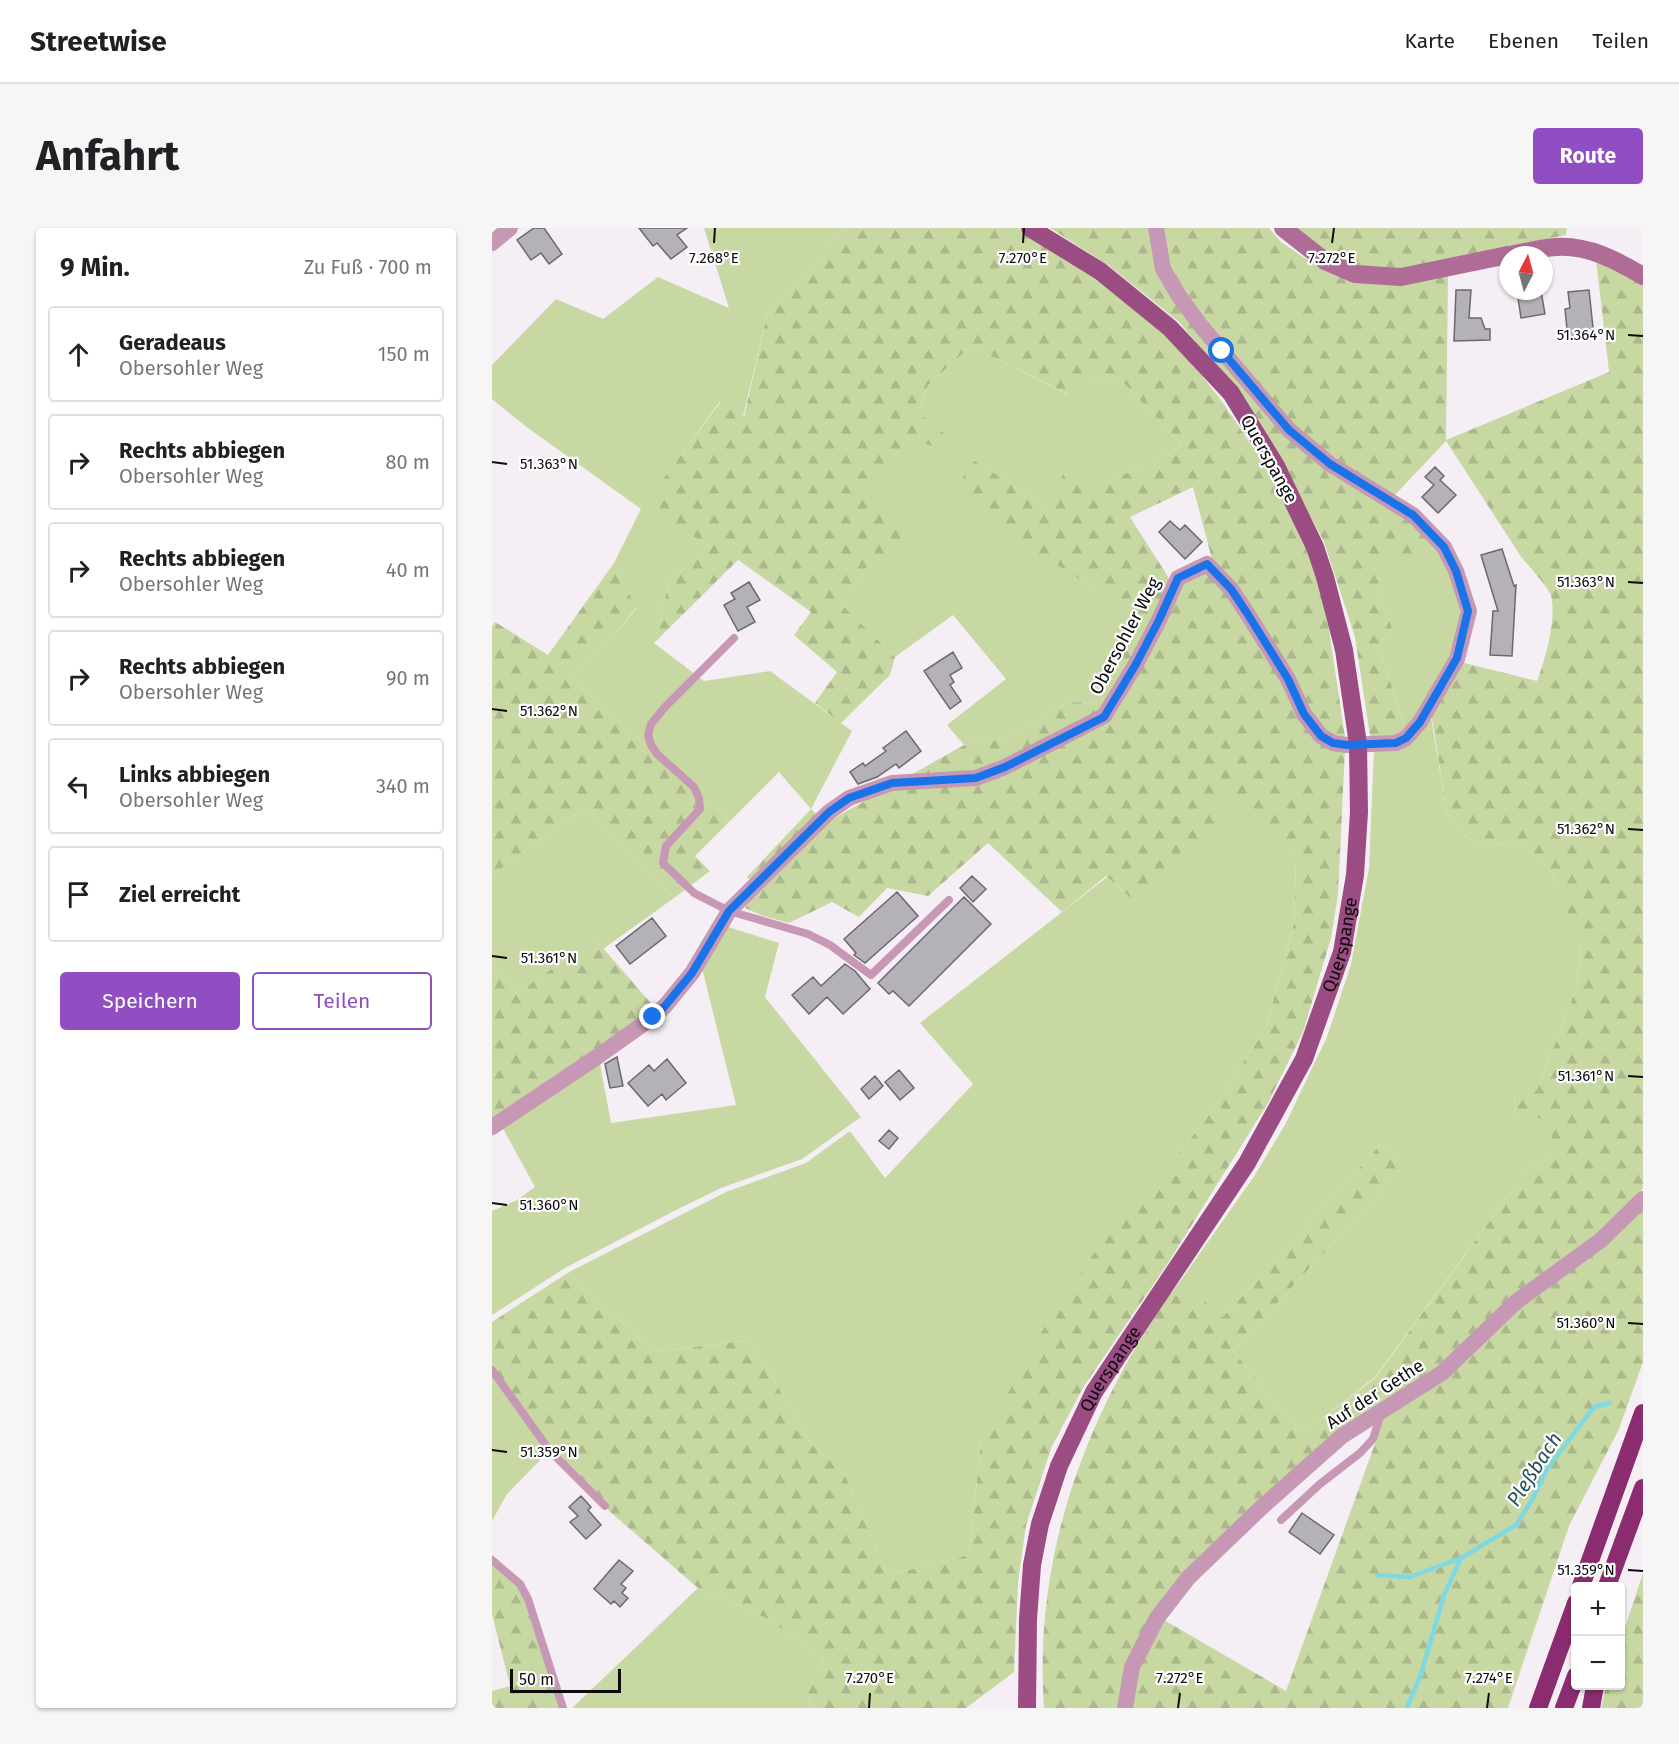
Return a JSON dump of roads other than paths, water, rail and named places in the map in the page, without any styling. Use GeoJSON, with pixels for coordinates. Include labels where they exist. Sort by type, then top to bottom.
{"type":"FeatureCollection","features":[{"type":"Feature","properties":{"kind":"highway"},"geometry":{"type":"LineString","coordinates":[[1583,1582],[1643,1413]]}},
{"type":"Feature","properties":{"kind":"highway"},"geometry":{"type":"LineString","coordinates":[[1609,1582],[1643,1488]]}},
{"type":"Feature","properties":{"kind":"highway"},"geometry":{"type":"LineString","coordinates":[[1620,1582],[1643,1488]]}},
{"type":"Feature","properties":{"kind":"highway"},"geometry":{"type":"LineString","coordinates":[[1538,1708],[1571,1614]]}},
{"type":"Feature","properties":{"kind":"highway"},"geometry":{"type":"LineString","coordinates":[[1564,1708],[1571,1688]]}},
{"type":"Feature","properties":{"kind":"highway"},"geometry":{"type":"LineString","coordinates":[[1591,1708],[1594,1690]]}},
{"type":"Feature","properties":{"kind":"main road","name":"Querspange"},"geometry":{"type":"LineString","coordinates":[[1027,1708],[1031,1574],[1040,1524],[1059,1466],[1097,1386],[1247,1163],[1304,1059],[1342,952],[1355,876],[1359,812],[1358,744],[1344,650],[1315,548],[1276,466],[1231,393],[1170,328],[1100,272],[1030,228]]}},
{"type":"Feature","properties":{"kind":"street"},"geometry":{"type":"LineString","coordinates":[[492,243],[510,228]]}},
{"type":"Feature","properties":{"kind":"street","name":"Obersohler Weg"},"geometry":{"type":"LineString","coordinates":[[492,1128],[597,1057],[665,1006],[692,973],[729,911],[829,812],[849,798],[892,783],[976,778],[1005,767],[1104,717],[1155,629],[1178,578],[1207,564],[1231,589],[1288,679],[1304,714],[1321,736],[1333,743],[1396,743],[1406,738],[1420,722],[1457,658],[1468,611],[1456,571],[1444,547],[1413,515],[1330,464],[1289,430],[1200,326],[1179,296],[1163,269],[1156,228]]}},
{"type":"Feature","properties":{"kind":"street"},"geometry":{"type":"LineString","coordinates":[[1283,228],[1325,261],[1355,274],[1401,277],[1499,257]]}},
{"type":"Feature","properties":{"kind":"street"},"geometry":{"type":"LineString","coordinates":[[1553,248],[1584,249],[1610,258],[1643,276]]}},
{"type":"Feature","properties":{"kind":"street","name":"Auf der Gethe"},"geometry":{"type":"LineString","coordinates":[[1125,1708],[1132,1667],[1157,1618],[1188,1578],[1262,1507],[1342,1436],[1442,1373],[1516,1302],[1601,1240],[1643,1199]]}},
{"type":"Feature","properties":{"kind":"lane"},"geometry":{"type":"LineString","coordinates":[[734,638],[651,724],[648,735],[651,745],[694,787],[699,798],[700,809],[666,846],[663,863],[694,893],[729,911],[808,934],[830,945],[871,975],[949,900]]}},
{"type":"Feature","properties":{"kind":"lane"},"geometry":{"type":"LineString","coordinates":[[492,1370],[549,1450],[605,1506]]}},
{"type":"Feature","properties":{"kind":"lane"},"geometry":{"type":"LineString","coordinates":[[1281,1520],[1320,1484],[1360,1453],[1373,1439],[1382,1411]]}},
{"type":"Feature","properties":{"kind":"lane"},"geometry":{"type":"LineString","coordinates":[[492,1560],[520,1584],[528,1599],[563,1708]]}},
{"type":"Feature","properties":{"kind":"waterway","name":"Pleßbach"},"geometry":{"type":"LineString","coordinates":[[1407,1708],[1421,1674],[1444,1595],[1461,1558],[1516,1525],[1532,1500],[1547,1469],[1594,1407],[1610,1403]]}},
{"type":"Feature","properties":{"kind":"waterway"},"geometry":{"type":"LineString","coordinates":[[1377,1575],[1410,1577],[1461,1558]]}}]}
